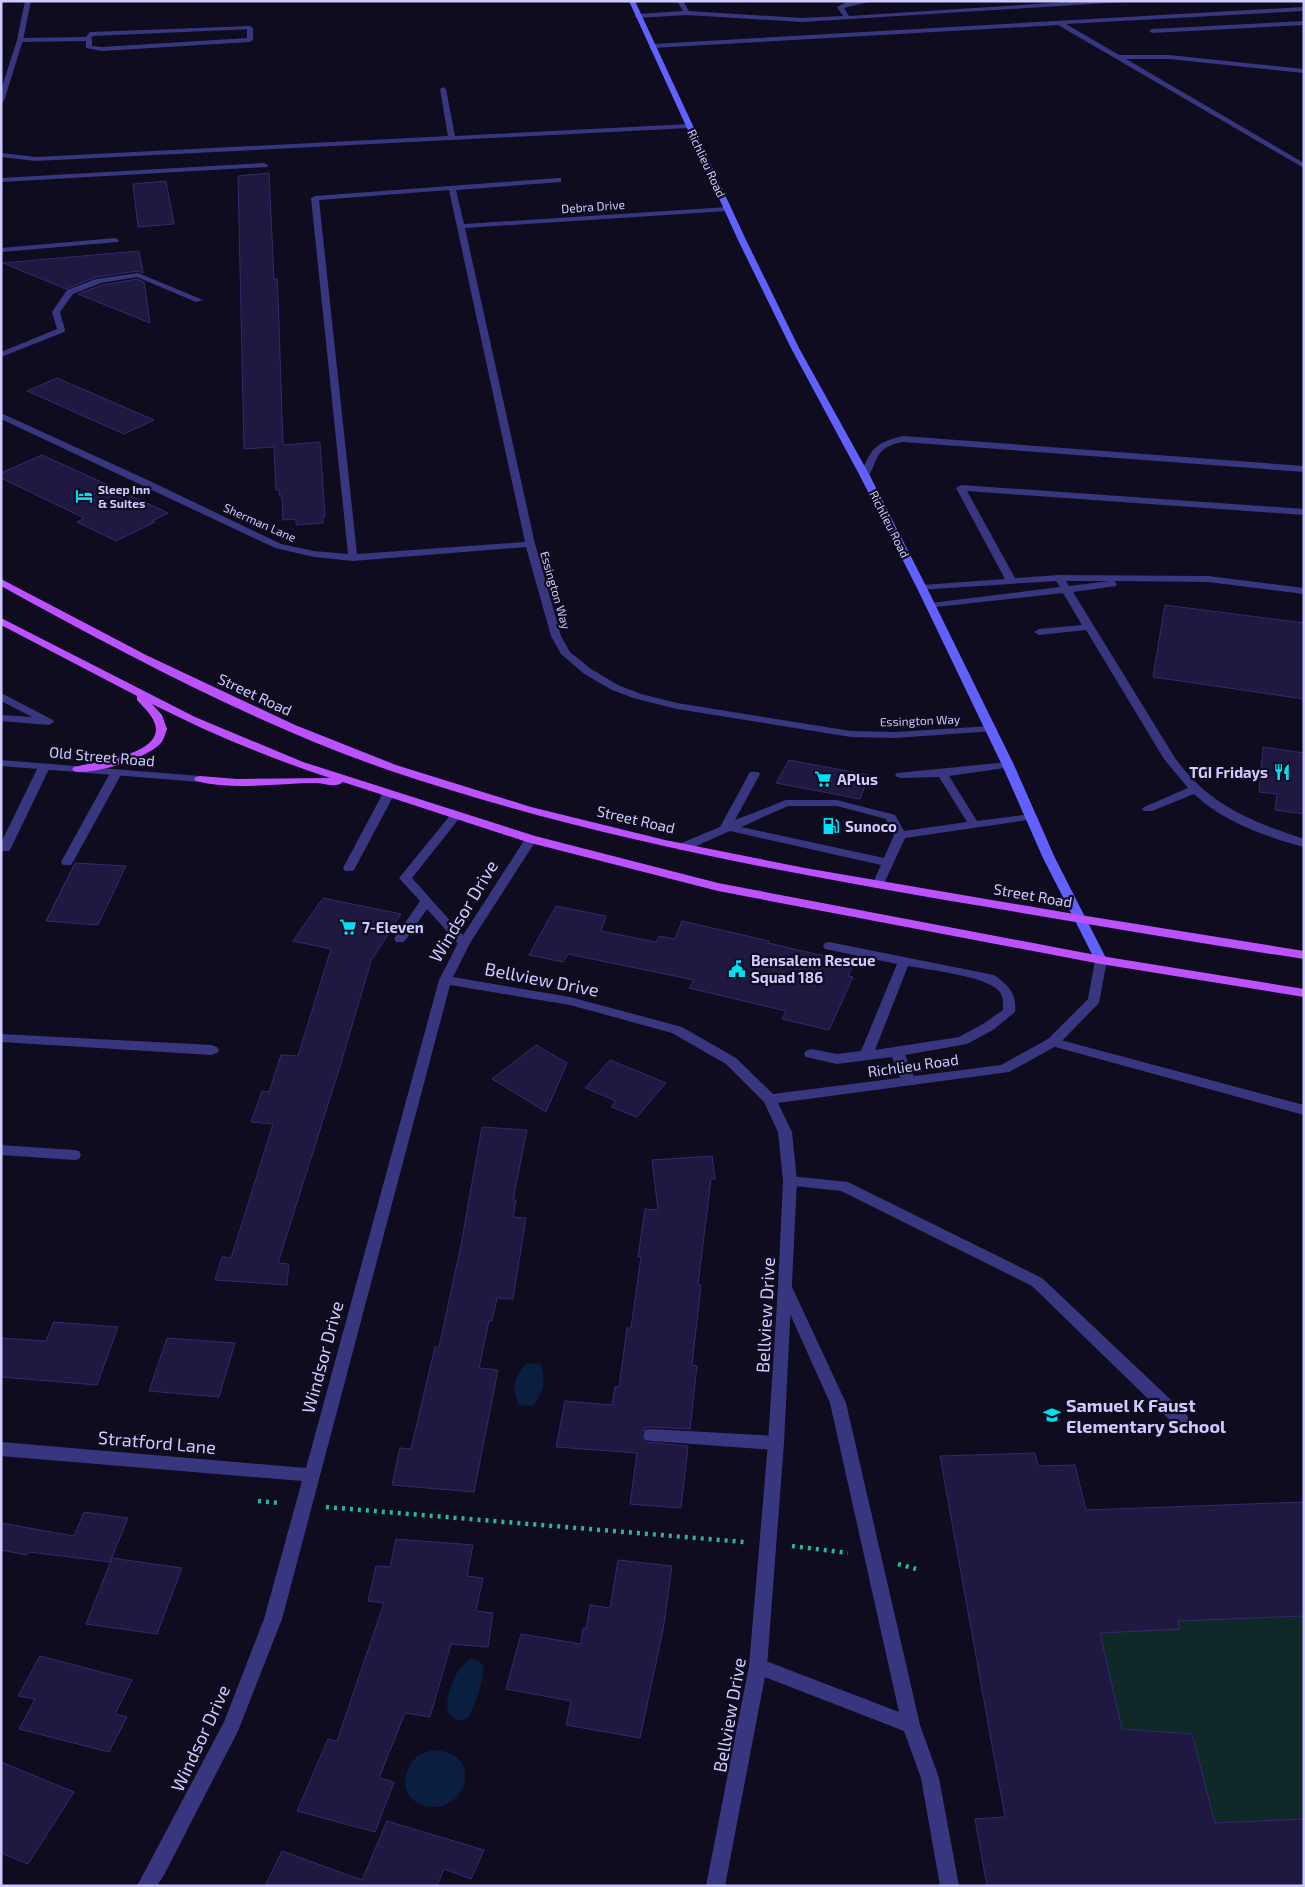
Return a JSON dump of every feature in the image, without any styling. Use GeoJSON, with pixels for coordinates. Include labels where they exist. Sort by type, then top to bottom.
{"type":"FeatureCollection","features":[{"type":"Feature","properties":{"kind":"main road","name":"Richlieu Road"},"geometry":{"type":"LineString","coordinates":[[632,1],[637,16],[794,348],[865,476],[922,588],[1008,765],[1049,858],[1101,960]]}},
{"type":"Feature","properties":{"kind":"main road","name":"Street Road"},"geometry":{"type":"LineString","coordinates":[[1,582],[97,635],[285,726],[346,750],[458,789],[551,815],[683,847],[878,885],[1304,955]]}},
{"type":"Feature","properties":{"kind":"main road"},"geometry":{"type":"LineString","coordinates":[[1,621],[191,719],[299,764],[530,839],[718,888],[1101,960],[1304,993]]}},
{"type":"Feature","properties":{"kind":"main road"},"geometry":{"type":"LineString","coordinates":[[78,769],[113,764],[134,757],[152,747],[160,736],[160,721],[150,706],[129,688]]}},
{"type":"Feature","properties":{"kind":"main road"},"geometry":{"type":"LineString","coordinates":[[200,779],[237,782],[319,780],[370,787]]}},
{"type":"Feature","properties":{"kind":"street"},"geometry":{"type":"LineString","coordinates":[[1,101],[20,40],[28,1]]}},
{"type":"Feature","properties":{"kind":"street"},"geometry":{"type":"LineString","coordinates":[[680,1],[687,13]]}},
{"type":"Feature","properties":{"kind":"street"},"geometry":{"type":"LineString","coordinates":[[847,17],[840,7],[844,4],[870,1]]}},
{"type":"Feature","properties":{"kind":"street"},"geometry":{"type":"LineString","coordinates":[[637,16],[687,13],[802,20],[946,9],[1137,1]]}},
{"type":"Feature","properties":{"kind":"street"},"geometry":{"type":"LineString","coordinates":[[652,46],[1304,8]]}},
{"type":"Feature","properties":{"kind":"street"},"geometry":{"type":"LineString","coordinates":[[1058,21],[1304,166]]}},
{"type":"Feature","properties":{"kind":"street"},"geometry":{"type":"LineString","coordinates":[[1152,31],[1304,23]]}},
{"type":"Feature","properties":{"kind":"street"},"geometry":{"type":"LineString","coordinates":[[250,28],[250,40],[102,49],[89,48],[89,40],[90,34],[250,28]]}},
{"type":"Feature","properties":{"kind":"street"},"geometry":{"type":"LineString","coordinates":[[20,40],[89,40]]}},
{"type":"Feature","properties":{"kind":"street"},"geometry":{"type":"LineString","coordinates":[[1119,58],[1169,56],[1304,71]]}},
{"type":"Feature","properties":{"kind":"street"},"geometry":{"type":"LineString","coordinates":[[443,89],[452,138]]}},
{"type":"Feature","properties":{"kind":"street"},"geometry":{"type":"LineString","coordinates":[[1,155],[36,159],[689,126]]}},
{"type":"Feature","properties":{"kind":"street"},"geometry":{"type":"LineString","coordinates":[[1,180],[264,165]]}},
{"type":"Feature","properties":{"kind":"street"},"geometry":{"type":"LineString","coordinates":[[353,558],[315,198],[558,180]]}},
{"type":"Feature","properties":{"kind":"street","name":"Essington Way"},"geometry":{"type":"LineString","coordinates":[[452,188],[530,544],[556,636],[566,654],[587,671],[614,687],[637,696],[677,706],[851,734],[895,735],[991,729]]}},
{"type":"Feature","properties":{"kind":"street","name":"Debra Drive"},"geometry":{"type":"LineString","coordinates":[[460,226],[728,209]]}},
{"type":"Feature","properties":{"kind":"street"},"geometry":{"type":"LineString","coordinates":[[1,250],[115,240]]}},
{"type":"Feature","properties":{"kind":"street"},"geometry":{"type":"LineString","coordinates":[[1,355],[61,330],[56,312],[70,292],[99,281],[138,275],[199,300]]}},
{"type":"Feature","properties":{"kind":"street","name":"Sherman Lane"},"geometry":{"type":"LineString","coordinates":[[1,416],[278,546],[322,556],[353,558],[530,544]]}},
{"type":"Feature","properties":{"kind":"street"},"geometry":{"type":"LineString","coordinates":[[865,476],[874,452],[881,445],[903,439],[1304,468]]}},
{"type":"Feature","properties":{"kind":"street"},"geometry":{"type":"LineString","coordinates":[[1011,581],[961,488],[1304,512]]}},
{"type":"Feature","properties":{"kind":"street"},"geometry":{"type":"LineString","coordinates":[[922,588],[1058,578],[1208,580],[1304,591]]}},
{"type":"Feature","properties":{"kind":"street"},"geometry":{"type":"LineString","coordinates":[[1058,578],[1068,591],[1170,759],[1195,789],[1231,815],[1259,828],[1304,843]]}},
{"type":"Feature","properties":{"kind":"street"},"geometry":{"type":"LineString","coordinates":[[931,606],[1068,591],[1150,579]]}},
{"type":"Feature","properties":{"kind":"street"},"geometry":{"type":"LineString","coordinates":[[1039,632],[1090,627]]}},
{"type":"Feature","properties":{"kind":"street"},"geometry":{"type":"LineString","coordinates":[[1,696],[49,722],[1,718]]}},
{"type":"Feature","properties":{"kind":"street","name":"Old Street Road"},"geometry":{"type":"LineString","coordinates":[[1,763],[200,779]]}},
{"type":"Feature","properties":{"kind":"street"},"geometry":{"type":"LineString","coordinates":[[901,775],[942,773],[1008,765]]}},
{"type":"Feature","properties":{"kind":"street"},"geometry":{"type":"LineString","coordinates":[[1,847],[5,848],[44,767]]}},
{"type":"Feature","properties":{"kind":"street"},"geometry":{"type":"LineString","coordinates":[[67,862],[116,772]]}},
{"type":"Feature","properties":{"kind":"street"},"geometry":{"type":"LineString","coordinates":[[942,773],[974,825]]}},
{"type":"Feature","properties":{"kind":"street"},"geometry":{"type":"LineString","coordinates":[[726,828],[754,774]]}},
{"type":"Feature","properties":{"kind":"street"},"geometry":{"type":"LineString","coordinates":[[1148,809],[1195,789]]}},
{"type":"Feature","properties":{"kind":"street"},"geometry":{"type":"LineString","coordinates":[[349,868],[389,793]]}},
{"type":"Feature","properties":{"kind":"street"},"geometry":{"type":"LineString","coordinates":[[683,847],[786,803],[837,803],[891,817],[900,835],[878,885]]}},
{"type":"Feature","properties":{"kind":"street"},"geometry":{"type":"LineString","coordinates":[[456,815],[405,878],[464,944]]}},
{"type":"Feature","properties":{"kind":"street"},"geometry":{"type":"LineString","coordinates":[[900,835],[1031,817]]}},
{"type":"Feature","properties":{"kind":"street"},"geometry":{"type":"LineString","coordinates":[[726,828],[888,863]]}},
{"type":"Feature","properties":{"kind":"street","name":"Windsor Drive"},"geometry":{"type":"LineString","coordinates":[[146,1886],[157,1869],[232,1725],[273,1619],[310,1475],[445,980],[464,944],[530,839]]}},
{"type":"Feature","properties":{"kind":"street"},"geometry":{"type":"LineString","coordinates":[[400,939],[426,902]]}},
{"type":"Feature","properties":{"kind":"street"},"geometry":{"type":"LineString","coordinates":[[811,1054],[837,1059],[962,1042],[1009,1012],[1010,1001],[1004,989],[989,978],[829,946]]}},
{"type":"Feature","properties":{"kind":"street","name":"Richlieu Road"},"geometry":{"type":"LineString","coordinates":[[770,1098],[910,1082],[1004,1068],[1053,1042],[1094,1000],[1101,960]]}},
{"type":"Feature","properties":{"kind":"street"},"geometry":{"type":"LineString","coordinates":[[866,1056],[904,961]]}},
{"type":"Feature","properties":{"kind":"street","name":"Bellview Drive"},"geometry":{"type":"LineString","coordinates":[[445,980],[570,1001],[677,1030],[731,1061],[770,1098],[785,1132],[790,1181],[786,1287],[758,1666],[715,1886]]}},
{"type":"Feature","properties":{"kind":"street"},"geometry":{"type":"LineString","coordinates":[[1,1038],[212,1050]]}},
{"type":"Feature","properties":{"kind":"street"},"geometry":{"type":"LineString","coordinates":[[1053,1042],[1304,1110]]}},
{"type":"Feature","properties":{"kind":"street"},"geometry":{"type":"LineString","coordinates":[[897,1052],[910,1082]]}},
{"type":"Feature","properties":{"kind":"street"},"geometry":{"type":"LineString","coordinates":[[1,1150],[74,1155]]}},
{"type":"Feature","properties":{"kind":"street"},"geometry":{"type":"LineString","coordinates":[[790,1181],[843,1186],[1037,1282],[1181,1420]]}},
{"type":"Feature","properties":{"kind":"street"},"geometry":{"type":"LineString","coordinates":[[786,1287],[838,1403],[911,1726],[930,1778],[950,1886]]}},
{"type":"Feature","properties":{"kind":"street"},"geometry":{"type":"LineString","coordinates":[[652,1435],[776,1442]]}},
{"type":"Feature","properties":{"kind":"street","name":"Stratford Lane"},"geometry":{"type":"LineString","coordinates":[[1,1449],[310,1475]]}},
{"type":"Feature","properties":{"kind":"street"},"geometry":{"type":"LineString","coordinates":[[758,1666],[911,1726]]}},
{"type":"Feature","properties":{"kind":"path"},"geometry":{"type":"LineString","coordinates":[[258,1501],[810,1548],[874,1559],[916,1569]]}},
{"type":"Feature","properties":{"kind":"green space"},"geometry":{"type":"Polygon","coordinates":[[[1304,1616],[1304,1819],[1215,1823],[1192,1734],[1139,1730],[1125,1743],[1100,1633],[1179,1629],[1178,1621],[1304,1616]]]}},
{"type":"Feature","properties":{"kind":"water"},"geometry":{"type":"Polygon","coordinates":[[[527,1363],[540,1364],[543,1375],[543,1386],[533,1406],[519,1405],[515,1394],[515,1383],[519,1373],[527,1363]]]}},
{"type":"Feature","properties":{"kind":"water"},"geometry":{"type":"Polygon","coordinates":[[[472,1658],[478,1660],[484,1667],[482,1680],[468,1718],[458,1721],[449,1714],[447,1708],[449,1691],[456,1674],[472,1658]]]}},
{"type":"Feature","properties":{"kind":"water"},"geometry":{"type":"Polygon","coordinates":[[[432,1750],[451,1754],[461,1762],[465,1774],[463,1786],[456,1797],[446,1805],[432,1807],[416,1802],[411,1798],[405,1786],[405,1779],[409,1766],[413,1761],[420,1755],[432,1750]]]}},
{"type":"Feature","properties":{"kind":"building"},"geometry":{"type":"Polygon","coordinates":[[[269,173],[274,279],[277,279],[278,296],[283,445],[320,442],[325,517],[323,517],[323,523],[296,525],[296,519],[283,520],[282,496],[280,496],[279,490],[276,490],[274,447],[244,449],[238,176],[269,173]]]}},
{"type":"Feature","properties":{"kind":"building"},"geometry":{"type":"Polygon","coordinates":[[[166,181],[174,224],[138,227],[133,184],[166,181]]]}},
{"type":"Feature","properties":{"kind":"building"},"geometry":{"type":"Polygon","coordinates":[[[139,251],[143,273],[138,271],[96,277],[66,289],[3,263],[139,251]]]}},
{"type":"Feature","properties":{"kind":"building"},"geometry":{"type":"Polygon","coordinates":[[[137,279],[144,282],[150,323],[78,294],[102,285],[137,279]]]}},
{"type":"Feature","properties":{"kind":"building"},"geometry":{"type":"Polygon","coordinates":[[[57,378],[154,420],[124,434],[27,391],[57,378]]]}},
{"type":"Feature","properties":{"kind":"building","name":"Sleep Inn & Suites"},"geometry":{"type":"Polygon","coordinates":[[[42,455],[168,513],[152,521],[155,522],[116,541],[77,522],[84,518],[1,478],[1,473],[42,455]]]}},
{"type":"Feature","properties":{"kind":"building"},"geometry":{"type":"Polygon","coordinates":[[[1165,605],[1304,623],[1304,699],[1153,677],[1165,605]]]}},
{"type":"Feature","properties":{"kind":"building","name":"TGI Fridays"},"geometry":{"type":"Polygon","coordinates":[[[1263,747],[1304,753],[1304,814],[1275,810],[1277,794],[1259,792],[1263,747]]]}},
{"type":"Feature","properties":{"kind":"building","name":"APlus"},"geometry":{"type":"Polygon","coordinates":[[[789,760],[869,775],[860,799],[776,783],[789,760]]]}},
{"type":"Feature","properties":{"kind":"building"},"geometry":{"type":"Polygon","coordinates":[[[75,863],[126,866],[98,925],[46,921],[75,863]]]}},
{"type":"Feature","properties":{"kind":"building"},"geometry":{"type":"Polygon","coordinates":[[[323,898],[401,914],[371,961],[278,1263],[289,1264],[287,1285],[215,1280],[222,1257],[231,1258],[273,1124],[251,1122],[262,1091],[269,1092],[281,1055],[298,1056],[331,949],[293,941],[323,898]]]}},
{"type":"Feature","properties":{"kind":"building"},"geometry":{"type":"Polygon","coordinates":[[[556,906],[606,916],[601,931],[656,942],[659,936],[675,939],[682,921],[769,941],[768,943],[854,963],[848,976],[853,977],[829,1030],[782,1019],[786,1011],[689,988],[694,980],[568,954],[563,962],[529,955],[556,906]]]}},
{"type":"Feature","properties":{"kind":"building"},"geometry":{"type":"Polygon","coordinates":[[[536,1045],[567,1063],[546,1112],[492,1079],[536,1045]]]}},
{"type":"Feature","properties":{"kind":"building"},"geometry":{"type":"Polygon","coordinates":[[[610,1060],[666,1083],[637,1117],[611,1107],[616,1101],[585,1088],[610,1060]]]}},
{"type":"Feature","properties":{"kind":"building"},"geometry":{"type":"Polygon","coordinates":[[[482,1127],[527,1130],[513,1200],[516,1200],[513,1217],[526,1218],[513,1299],[497,1298],[492,1321],[489,1321],[479,1368],[498,1370],[474,1492],[392,1485],[400,1448],[411,1449],[435,1347],[439,1347],[461,1245],[482,1127]]]}},
{"type":"Feature","properties":{"kind":"building"},"geometry":{"type":"Polygon","coordinates":[[[712,1156],[715,1179],[711,1179],[698,1285],[701,1285],[692,1365],[697,1366],[690,1429],[651,1427],[645,1428],[641,1434],[645,1442],[688,1446],[681,1508],[630,1504],[637,1453],[556,1447],[565,1401],[612,1405],[615,1387],[619,1387],[627,1328],[631,1328],[641,1257],[638,1257],[645,1209],[658,1210],[652,1160],[712,1156]]]}},
{"type":"Feature","properties":{"kind":"building"},"geometry":{"type":"Polygon","coordinates":[[[54,1322],[118,1327],[97,1385],[1,1377],[1,1338],[46,1341],[54,1322]]]}},
{"type":"Feature","properties":{"kind":"building"},"geometry":{"type":"Polygon","coordinates":[[[167,1338],[235,1343],[219,1397],[149,1391],[167,1338]]]}},
{"type":"Feature","properties":{"kind":"building"},"geometry":{"type":"Polygon","coordinates":[[[1035,1453],[1038,1466],[1075,1465],[1086,1510],[1304,1502],[1304,1616],[1178,1621],[1180,1629],[1100,1633],[1122,1729],[1192,1734],[1215,1823],[1304,1819],[1304,1886],[987,1886],[975,1819],[1005,1817],[940,1456],[1035,1453]]]}},
{"type":"Feature","properties":{"kind":"building"},"geometry":{"type":"Polygon","coordinates":[[[84,1512],[128,1518],[110,1562],[29,1552],[27,1555],[1,1550],[1,1523],[74,1536],[84,1512]]]}},
{"type":"Feature","properties":{"kind":"building"},"geometry":{"type":"Polygon","coordinates":[[[396,1539],[473,1545],[467,1576],[483,1578],[476,1611],[493,1613],[488,1647],[451,1644],[430,1717],[405,1713],[379,1778],[394,1782],[375,1832],[297,1811],[328,1739],[337,1741],[384,1603],[368,1601],[376,1566],[390,1567],[396,1539]]]}},
{"type":"Feature","properties":{"kind":"building"},"geometry":{"type":"Polygon","coordinates":[[[112,1558],[182,1568],[157,1634],[86,1624],[112,1558]]]}},
{"type":"Feature","properties":{"kind":"building"},"geometry":{"type":"Polygon","coordinates":[[[618,1560],[672,1566],[663,1630],[640,1738],[566,1725],[571,1701],[506,1689],[521,1634],[581,1644],[583,1628],[586,1629],[590,1605],[610,1608],[618,1560]]]}},
{"type":"Feature","properties":{"kind":"building"},"geometry":{"type":"Polygon","coordinates":[[[40,1656],[132,1680],[115,1714],[127,1717],[109,1752],[19,1729],[35,1699],[18,1696],[40,1656]]]}},
{"type":"Feature","properties":{"kind":"building"},"geometry":{"type":"Polygon","coordinates":[[[1,1762],[74,1792],[28,1864],[1,1853],[1,1762]]]}},
{"type":"Feature","properties":{"kind":"building"},"geometry":{"type":"Polygon","coordinates":[[[387,1821],[484,1850],[471,1879],[444,1869],[437,1886],[265,1886],[282,1851],[362,1880],[387,1821]]]}},
{"type":"Feature","properties":{"kind":"place","name":"Sleep Inn & Suites"},"geometry":{"type":"Point","coordinates":[84,496]}},
{"type":"Feature","properties":{"kind":"place","name":"TGI Fridays"},"geometry":{"type":"Point","coordinates":[1282,772]}},
{"type":"Feature","properties":{"kind":"place","name":"APlus"},"geometry":{"type":"Point","coordinates":[823,779]}},
{"type":"Feature","properties":{"kind":"place","name":"Sunoco"},"geometry":{"type":"Point","coordinates":[831,826]}},
{"type":"Feature","properties":{"kind":"place","name":"7-Eleven"},"geometry":{"type":"Point","coordinates":[348,927]}},
{"type":"Feature","properties":{"kind":"place","name":"Bensalem Rescue Squad 186"},"geometry":{"type":"Point","coordinates":[737,969]}},
{"type":"Feature","properties":{"kind":"place","name":"Samuel K Faust Elementary School"},"geometry":{"type":"Point","coordinates":[1052,1415]}}]}
